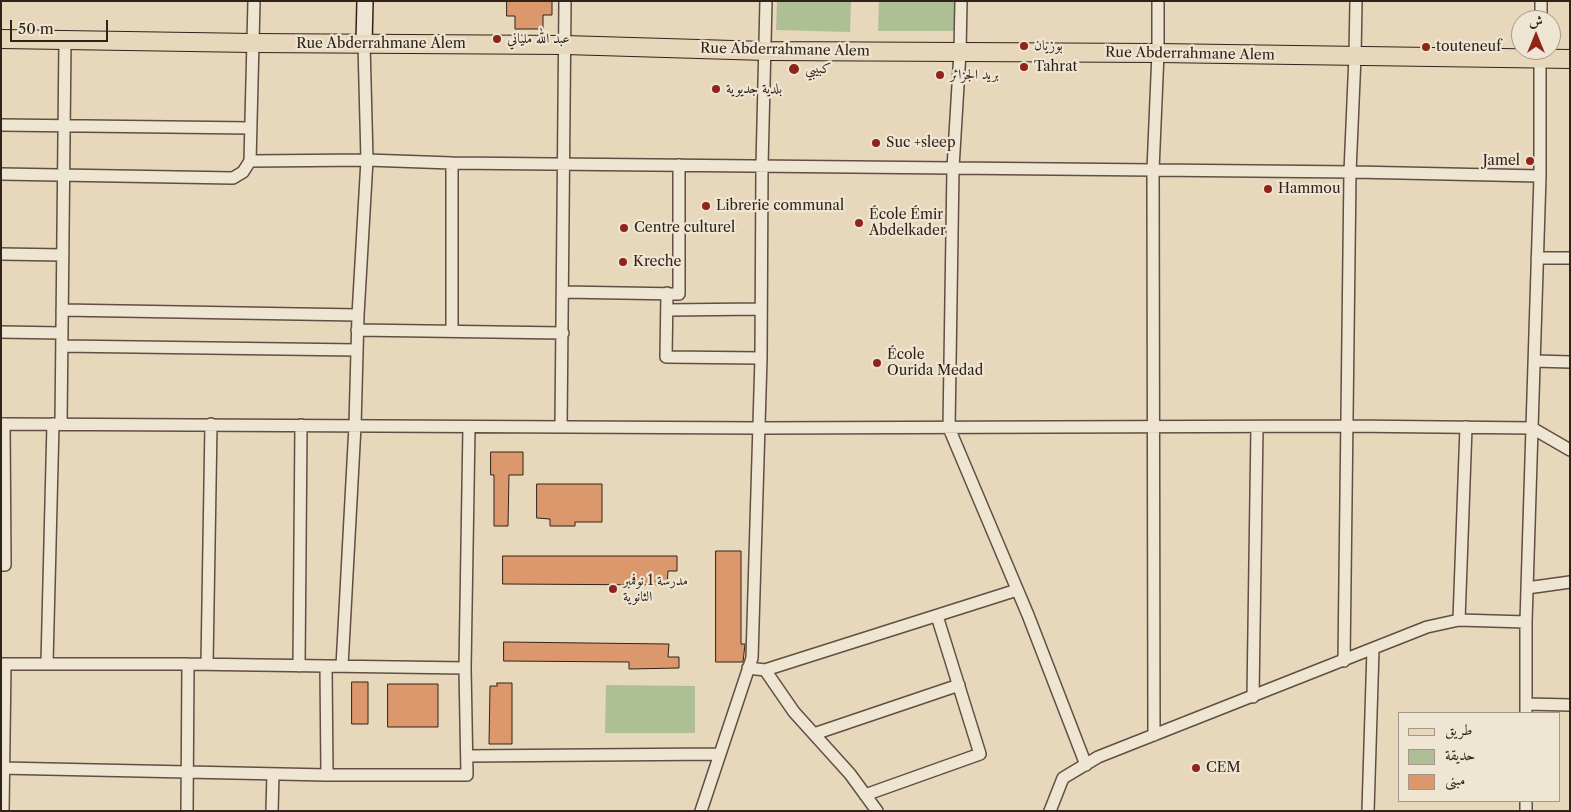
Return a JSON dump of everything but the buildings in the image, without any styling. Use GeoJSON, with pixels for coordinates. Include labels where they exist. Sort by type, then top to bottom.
{"type":"FeatureCollection","features":[{"type":"Feature","properties":{"kind":"main road"},"geometry":{"type":"LineString","coordinates":[[364,44],[365,1]]}},
{"type":"Feature","properties":{"kind":"main road","name":"Rue Abderrahmane Alem"},"geometry":{"type":"LineString","coordinates":[[1,39],[565,45],[766,50],[1356,56],[1511,55]]}},
{"type":"Feature","properties":{"kind":"street"},"geometry":{"type":"LineString","coordinates":[[1,174],[233,178],[243,172],[250,161],[254,1]]}},
{"type":"Feature","properties":{"kind":"street"},"geometry":{"type":"LineString","coordinates":[[562,427],[565,1]]}},
{"type":"Feature","properties":{"kind":"street"},"geometry":{"type":"LineString","coordinates":[[701,811],[752,658],[761,358],[762,166],[766,1]]}},
{"type":"Feature","properties":{"kind":"street"},"geometry":{"type":"LineString","coordinates":[[961,1],[953,168],[949,428],[1017,590],[1086,765]]}},
{"type":"Feature","properties":{"kind":"street"},"geometry":{"type":"LineString","coordinates":[[1154,735],[1153,170],[1158,53],[1158,1]]}},
{"type":"Feature","properties":{"kind":"street"},"geometry":{"type":"LineString","coordinates":[[1344,661],[1350,172],[1356,56],[1356,1]]}},
{"type":"Feature","properties":{"kind":"street"},"geometry":{"type":"LineString","coordinates":[[47,663],[62,346],[65,40]]}},
{"type":"Feature","properties":{"kind":"street"},"geometry":{"type":"LineString","coordinates":[[342,666],[355,426],[357,330],[367,160],[364,44]]}},
{"type":"Feature","properties":{"kind":"street"},"geometry":{"type":"LineString","coordinates":[[1540,60],[1540,176],[1526,622],[1526,709],[1570,705]]}},
{"type":"Feature","properties":{"kind":"street"},"geometry":{"type":"LineString","coordinates":[[1,125],[251,128]]}},
{"type":"Feature","properties":{"kind":"street"},"geometry":{"type":"LineString","coordinates":[[250,161],[367,160],[452,163],[1350,172],[1540,176]]}},
{"type":"Feature","properties":{"kind":"street"},"geometry":{"type":"LineString","coordinates":[[452,163],[452,331]]}},
{"type":"Feature","properties":{"kind":"street"},"geometry":{"type":"LineString","coordinates":[[563,292],[679,294],[679,165]]}},
{"type":"Feature","properties":{"kind":"street"},"geometry":{"type":"LineString","coordinates":[[1,254],[63,255]]}},
{"type":"Feature","properties":{"kind":"street"},"geometry":{"type":"LineString","coordinates":[[1537,258],[1570,258]]}},
{"type":"Feature","properties":{"kind":"street"},"geometry":{"type":"LineString","coordinates":[[668,293],[666,357],[761,358]]}},
{"type":"Feature","properties":{"kind":"street"},"geometry":{"type":"LineString","coordinates":[[667,310],[761,309]]}},
{"type":"Feature","properties":{"kind":"street"},"geometry":{"type":"LineString","coordinates":[[62,310],[358,315]]}},
{"type":"Feature","properties":{"kind":"street"},"geometry":{"type":"LineString","coordinates":[[357,330],[563,333]]}},
{"type":"Feature","properties":{"kind":"street"},"geometry":{"type":"LineString","coordinates":[[1,332],[62,333]]}},
{"type":"Feature","properties":{"kind":"street"},"geometry":{"type":"LineString","coordinates":[[62,346],[357,350]]}},
{"type":"Feature","properties":{"kind":"street"},"geometry":{"type":"LineString","coordinates":[[1535,362],[1570,362]]}},
{"type":"Feature","properties":{"kind":"street"},"geometry":{"type":"LineString","coordinates":[[1,564],[5,564],[3,424],[759,428],[1348,426],[1532,428],[1570,450]]}},
{"type":"Feature","properties":{"kind":"street"},"geometry":{"type":"LineString","coordinates":[[207,664],[211,424]]}},
{"type":"Feature","properties":{"kind":"street"},"geometry":{"type":"LineString","coordinates":[[299,666],[301,425]]}},
{"type":"Feature","properties":{"kind":"street"},"geometry":{"type":"LineString","coordinates":[[2,768],[327,775],[467,775],[465,668],[469,426]]}},
{"type":"Feature","properties":{"kind":"street"},"geometry":{"type":"LineString","coordinates":[[1253,696],[1257,427]]}},
{"type":"Feature","properties":{"kind":"street"},"geometry":{"type":"LineString","coordinates":[[1459,620],[1466,427]]}},
{"type":"Feature","properties":{"kind":"street"},"geometry":{"type":"LineString","coordinates":[[1527,588],[1570,582]]}},
{"type":"Feature","properties":{"kind":"street"},"geometry":{"type":"LineString","coordinates":[[748,668],[765,670],[1017,590]]}},
{"type":"Feature","properties":{"kind":"street"},"geometry":{"type":"LineString","coordinates":[[865,795],[980,754],[937,616]]}},
{"type":"Feature","properties":{"kind":"street"},"geometry":{"type":"LineString","coordinates":[[1050,811],[1063,778],[1098,757],[1427,627],[1459,620],[1526,622]]}},
{"type":"Feature","properties":{"kind":"street"},"geometry":{"type":"LineString","coordinates":[[1368,811],[1374,649]]}},
{"type":"Feature","properties":{"kind":"street"},"geometry":{"type":"LineString","coordinates":[[3,811],[3,664],[207,664],[465,668]]}},
{"type":"Feature","properties":{"kind":"street"},"geometry":{"type":"LineString","coordinates":[[187,811],[188,664]]}},
{"type":"Feature","properties":{"kind":"street"},"geometry":{"type":"LineString","coordinates":[[326,666],[327,775]]}},
{"type":"Feature","properties":{"kind":"street"},"geometry":{"type":"LineString","coordinates":[[765,670],[794,712],[850,774],[877,811]]}},
{"type":"Feature","properties":{"kind":"street"},"geometry":{"type":"LineString","coordinates":[[814,734],[959,685]]}},
{"type":"Feature","properties":{"kind":"street"},"geometry":{"type":"LineString","coordinates":[[467,756],[720,754]]}},
{"type":"Feature","properties":{"kind":"street"},"geometry":{"type":"LineString","coordinates":[[272,811],[273,774]]}},
{"type":"Feature","properties":{"kind":"street"},"geometry":{"type":"LineString","coordinates":[[1055,798],[1062,811]]}},
{"type":"Feature","properties":{"kind":"green space"},"geometry":{"type":"Polygon","coordinates":[[[777,1],[851,1],[850,32],[776,30],[777,1]]]}},
{"type":"Feature","properties":{"kind":"green space"},"geometry":{"type":"Polygon","coordinates":[[[879,1],[956,1],[956,31],[878,31],[879,1]]]}},
{"type":"Feature","properties":{"kind":"green space"},"geometry":{"type":"Polygon","coordinates":[[[606,685],[695,686],[695,733],[605,733],[606,685]]]}},
{"type":"Feature","properties":{"kind":"place","name":"عبد الله ملياني"},"geometry":{"type":"Point","coordinates":[497,39]}},
{"type":"Feature","properties":{"kind":"place","name":"بوزيان"},"geometry":{"type":"Point","coordinates":[1024,46]}},
{"type":"Feature","properties":{"kind":"place","name":"touteneuf"},"geometry":{"type":"Point","coordinates":[1426,47]}},
{"type":"Feature","properties":{"kind":"place","name":"Tahrat"},"geometry":{"type":"Point","coordinates":[1024,67]}},
{"type":"Feature","properties":{"kind":"place","name":"كبيبي"},"geometry":{"type":"Point","coordinates":[794,69]}},
{"type":"Feature","properties":{"kind":"place","name":"بريد الجزائر"},"geometry":{"type":"Point","coordinates":[940,75]}},
{"type":"Feature","properties":{"kind":"place","name":"بلدية جديوية"},"geometry":{"type":"Point","coordinates":[716,89]}},
{"type":"Feature","properties":{"kind":"place","name":"Suc +sleep"},"geometry":{"type":"Point","coordinates":[876,143]}},
{"type":"Feature","properties":{"kind":"place","name":"Jamel"},"geometry":{"type":"Point","coordinates":[1530,161]}},
{"type":"Feature","properties":{"kind":"place","name":"Hammou"},"geometry":{"type":"Point","coordinates":[1268,189]}},
{"type":"Feature","properties":{"kind":"place","name":"Librerie communal"},"geometry":{"type":"Point","coordinates":[706,206]}},
{"type":"Feature","properties":{"kind":"place","name":"École Émir Abdelkader"},"geometry":{"type":"Point","coordinates":[859,223]}},
{"type":"Feature","properties":{"kind":"place","name":"Centre culturel"},"geometry":{"type":"Point","coordinates":[624,228]}},
{"type":"Feature","properties":{"kind":"place","name":"Kreche"},"geometry":{"type":"Point","coordinates":[623,262]}},
{"type":"Feature","properties":{"kind":"place","name":"École Ourida Medad"},"geometry":{"type":"Point","coordinates":[877,363]}},
{"type":"Feature","properties":{"kind":"place","name":"مدرسة 1 نوفمبر الثانوية"},"geometry":{"type":"Point","coordinates":[613,589]}},
{"type":"Feature","properties":{"kind":"place","name":"CEM"},"geometry":{"type":"Point","coordinates":[1196,768]}}]}
